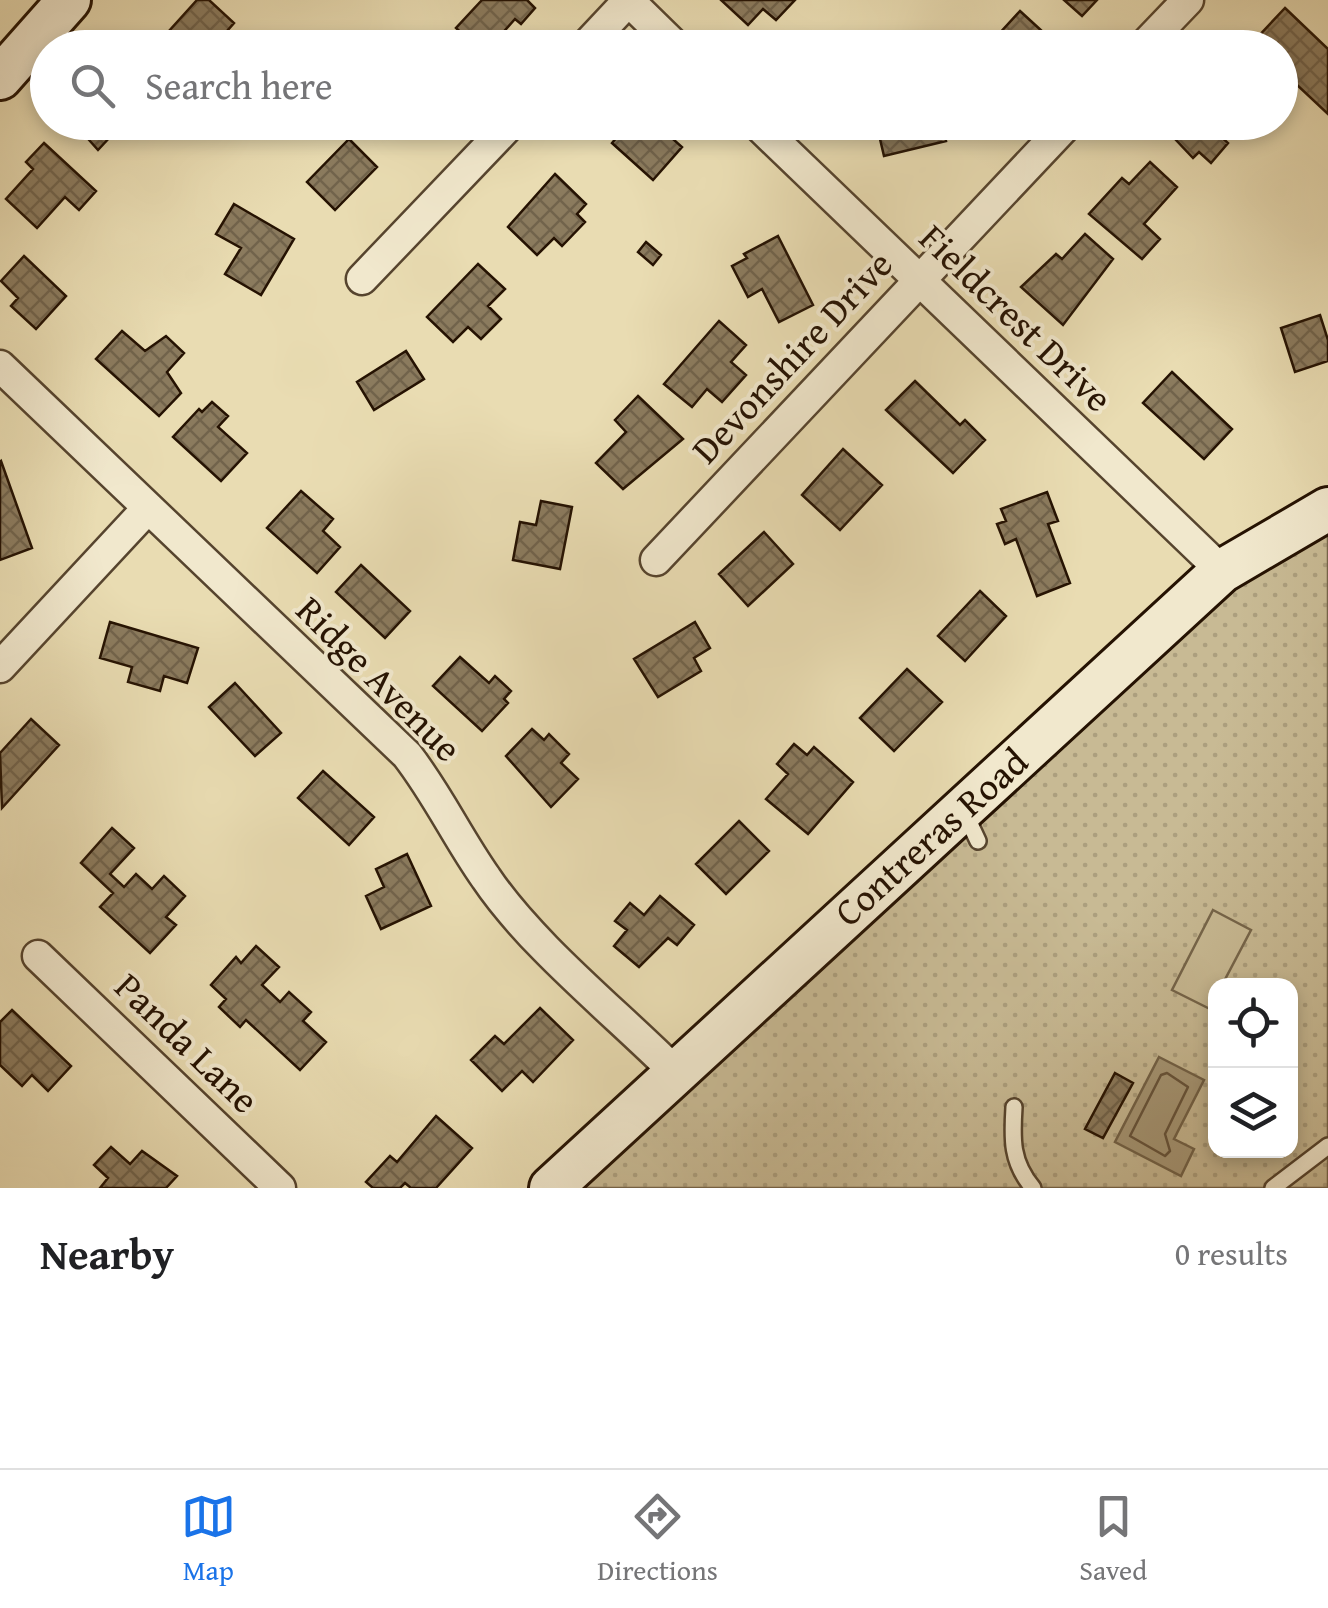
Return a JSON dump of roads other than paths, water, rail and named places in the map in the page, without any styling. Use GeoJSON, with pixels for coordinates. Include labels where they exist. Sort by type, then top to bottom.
{"type":"FeatureCollection","features":[{"type":"Feature","properties":{"kind":"street"},"geometry":{"type":"LineString","coordinates":[[36,30],[70,0]]}},
{"type":"Feature","properties":{"kind":"street"},"geometry":{"type":"LineString","coordinates":[[600,30],[628,0],[659,30]]}},
{"type":"Feature","properties":{"kind":"street"},"geometry":{"type":"LineString","coordinates":[[1159,30],[1188,0]]}},
{"type":"Feature","properties":{"kind":"street"},"geometry":{"type":"LineString","coordinates":[[7,56],[30,36]]}},
{"type":"Feature","properties":{"kind":"street"},"geometry":{"type":"LineString","coordinates":[[362,280],[495,140]]}},
{"type":"Feature","properties":{"kind":"street","name":"Fieldcrest Drive"},"geometry":{"type":"LineString","coordinates":[[774,140],[1222,571]]}},
{"type":"Feature","properties":{"kind":"street","name":"Devonshire Drive"},"geometry":{"type":"LineString","coordinates":[[656,560],[1053,140]]}},
{"type":"Feature","properties":{"kind":"street","name":"Ridge Avenue"},"geometry":{"type":"LineString","coordinates":[[0,366],[407,755],[441,799],[486,879],[528,927],[674,1070]]}},
{"type":"Feature","properties":{"kind":"street"},"geometry":{"type":"LineString","coordinates":[[0,667],[148,508]]}},
{"type":"Feature","properties":{"kind":"street","name":"Contreras Road"},"geometry":{"type":"LineString","coordinates":[[552,1188],[674,1070],[970,824],[1222,571],[1328,509]]}},
{"type":"Feature","properties":{"kind":"street","name":"Panda Lane"},"geometry":{"type":"LineString","coordinates":[[38,956],[280,1188]]}},
{"type":"Feature","properties":{"kind":"lane"},"geometry":{"type":"LineString","coordinates":[[1014,1106],[1012,1149],[1018,1170],[1033,1188]]}},
{"type":"Feature","properties":{"kind":"lane"},"geometry":{"type":"LineString","coordinates":[[1273,1188],[1328,1146]]}},
{"type":"Feature","properties":{"kind":"water"},"geometry":{"type":"Polygon","coordinates":[[[1159,1057],[1204,1080],[1174,1139],[1194,1149],[1181,1176],[1115,1142],[1159,1057]]]}}]}
